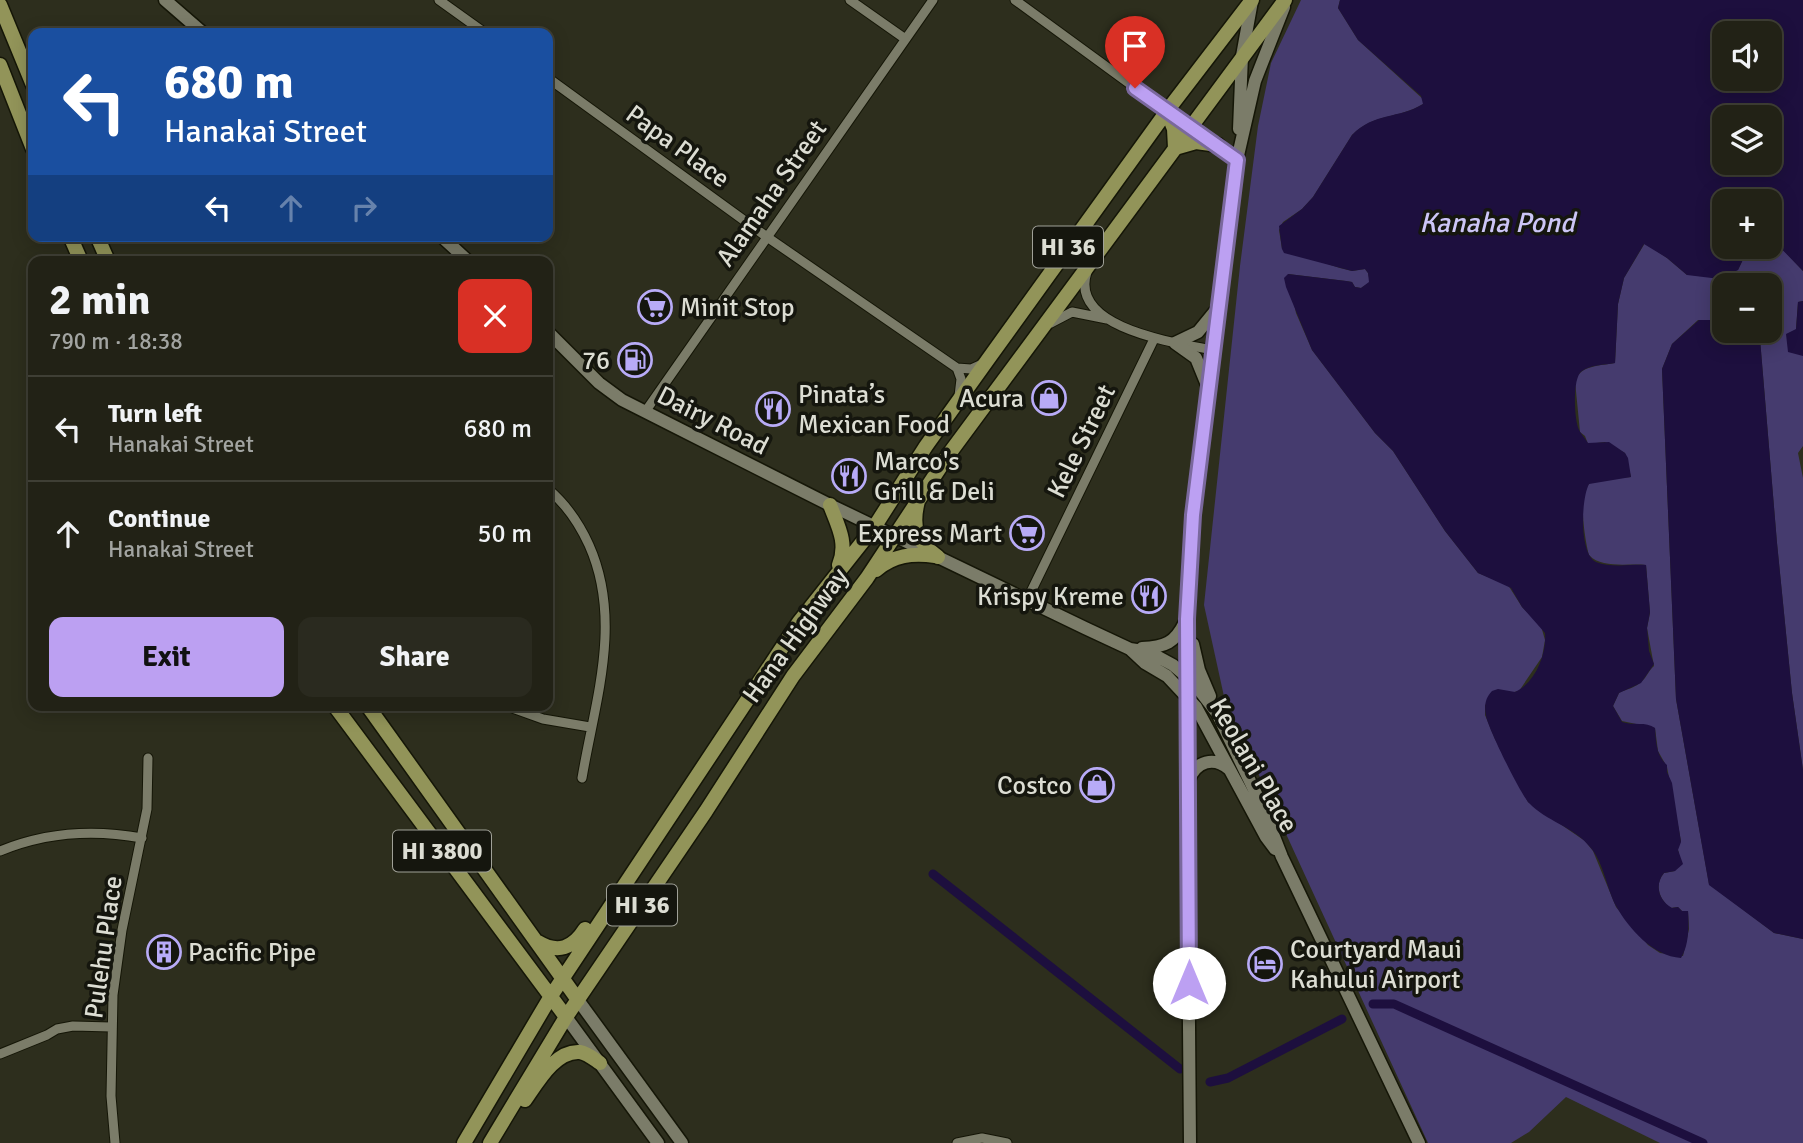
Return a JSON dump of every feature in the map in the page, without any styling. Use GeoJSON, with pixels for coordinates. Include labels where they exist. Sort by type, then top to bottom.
{"type":"FeatureCollection","features":[{"type":"Feature","properties":{"kind":"main road","name":"Hana Highway"},"geometry":{"type":"LineString","coordinates":[[464,1143],[551,996],[708,763],[779,652],[832,578],[874,526],[958,401],[1167,111],[1252,0]]}},
{"type":"Feature","properties":{"kind":"main road","name":"Hana Highway"},"geometry":{"type":"LineString","coordinates":[[490,1143],[566,1017],[706,811],[793,676],[867,578],[924,488],[1286,0]]}},
{"type":"Feature","properties":{"kind":"main road"},"geometry":{"type":"LineString","coordinates":[[0,5],[28,73]]}},
{"type":"Feature","properties":{"kind":"main road"},"geometry":{"type":"LineString","coordinates":[[0,65],[28,136]]}},
{"type":"Feature","properties":{"kind":"main road"},"geometry":{"type":"LineString","coordinates":[[1167,111],[1190,126]]}},
{"type":"Feature","properties":{"kind":"main road"},"geometry":{"type":"LineString","coordinates":[[1167,111],[1174,129],[1175,148],[1196,142],[1218,145]]}},
{"type":"Feature","properties":{"kind":"main road"},"geometry":{"type":"LineString","coordinates":[[924,488],[917,505],[917,529],[923,546],[939,557]]}},
{"type":"Feature","properties":{"kind":"main road"},"geometry":{"type":"LineString","coordinates":[[830,505],[844,547],[832,578]]}},
{"type":"Feature","properties":{"kind":"main road"},"geometry":{"type":"LineString","coordinates":[[867,578],[886,562],[900,556],[920,554],[939,557]]}},
{"type":"Feature","properties":{"kind":"main road","name":"HI 3800"},"geometry":{"type":"LineString","coordinates":[[338,711],[566,1017]]}},
{"type":"Feature","properties":{"kind":"main road","name":"HI 3800"},"geometry":{"type":"LineString","coordinates":[[371,711],[578,1000]]}},
{"type":"Feature","properties":{"kind":"main road"},"geometry":{"type":"LineString","coordinates":[[531,932],[539,942],[550,948],[564,948],[576,942],[665,811],[708,763]]}},
{"type":"Feature","properties":{"kind":"main road"},"geometry":{"type":"LineString","coordinates":[[498,1143],[528,1096],[556,1061],[564,1055],[580,1052],[600,1063]]}},
{"type":"Feature","properties":{"kind":"street"},"geometry":{"type":"LineString","coordinates":[[165,0],[197,28]]}},
{"type":"Feature","properties":{"kind":"street"},"geometry":{"type":"LineString","coordinates":[[439,0],[478,28]]}},
{"type":"Feature","properties":{"kind":"street"},"geometry":{"type":"LineString","coordinates":[[850,0],[904,38]]}},
{"type":"Feature","properties":{"kind":"street","name":"Alamaha Street"},"geometry":{"type":"LineString","coordinates":[[645,412],[933,0]]}},
{"type":"Feature","properties":{"kind":"street"},"geometry":{"type":"LineString","coordinates":[[1015,0],[1167,111]]}},
{"type":"Feature","properties":{"kind":"street"},"geometry":{"type":"LineString","coordinates":[[1190,1143],[1190,704],[1186,676],[1187,619],[1193,515],[1237,160],[1242,56],[1252,0]]}},
{"type":"Feature","properties":{"kind":"street"},"geometry":{"type":"LineString","coordinates":[[1237,160],[1255,81],[1286,0]]}},
{"type":"Feature","properties":{"kind":"street","name":"Papa Place"},"geometry":{"type":"LineString","coordinates":[[553,82],[767,237],[957,368]]}},
{"type":"Feature","properties":{"kind":"street"},"geometry":{"type":"LineString","coordinates":[[1190,126],[1237,160]]}},
{"type":"Feature","properties":{"kind":"street"},"geometry":{"type":"LineString","coordinates":[[447,242],[463,256]]}},
{"type":"Feature","properties":{"kind":"street"},"geometry":{"type":"LineString","coordinates":[[1091,264],[1085,282],[1086,294],[1109,320]]}},
{"type":"Feature","properties":{"kind":"street"},"geometry":{"type":"LineString","coordinates":[[1175,343],[1198,332],[1218,307]]}},
{"type":"Feature","properties":{"kind":"street"},"geometry":{"type":"LineString","coordinates":[[1041,332],[1069,313],[1081,313],[1109,320],[1154,339],[1213,350]]}},
{"type":"Feature","properties":{"kind":"street","name":"Dairy Road"},"geometry":{"type":"LineString","coordinates":[[553,337],[599,383],[645,412],[894,536]]}},
{"type":"Feature","properties":{"kind":"street","name":"Kele Street"},"geometry":{"type":"LineString","coordinates":[[1027,600],[1154,339]]}},
{"type":"Feature","properties":{"kind":"street"},"geometry":{"type":"LineString","coordinates":[[1175,343],[1196,358],[1209,389]]}},
{"type":"Feature","properties":{"kind":"street"},"geometry":{"type":"LineString","coordinates":[[958,401],[962,382],[957,368],[974,368],[989,358]]}},
{"type":"Feature","properties":{"kind":"street"},"geometry":{"type":"LineString","coordinates":[[553,494],[581,529],[594,556],[605,602],[605,653],[582,778]]}},
{"type":"Feature","properties":{"kind":"street"},"geometry":{"type":"LineString","coordinates":[[894,536],[1130,649],[1149,652],[1173,665],[1186,676]]}},
{"type":"Feature","properties":{"kind":"street"},"geometry":{"type":"LineString","coordinates":[[1130,649],[1167,645],[1178,636],[1187,619]]}},
{"type":"Feature","properties":{"kind":"street"},"geometry":{"type":"LineString","coordinates":[[1187,619],[1197,664],[1217,713]]}},
{"type":"Feature","properties":{"kind":"street"},"geometry":{"type":"LineString","coordinates":[[1130,649],[1144,663],[1167,676],[1190,704],[1207,711],[1236,768],[1252,785]]}},
{"type":"Feature","properties":{"kind":"street","name":"Keolani Place"},"geometry":{"type":"LineString","coordinates":[[1186,676],[1217,713],[1274,834],[1282,858],[1419,1143]]}},
{"type":"Feature","properties":{"kind":"street","name":"Keolani Place"},"geometry":{"type":"LineString","coordinates":[[1190,704],[1231,771],[1266,837],[1282,858]]}},
{"type":"Feature","properties":{"kind":"street"},"geometry":{"type":"LineString","coordinates":[[521,711],[543,719],[590,727]]}},
{"type":"Feature","properties":{"kind":"street","name":"Pulehu Place"},"geometry":{"type":"LineString","coordinates":[[115,1143],[111,1096],[111,1027],[122,930],[142,838],[148,794],[148,758]]}},
{"type":"Feature","properties":{"kind":"street"},"geometry":{"type":"LineString","coordinates":[[1188,783],[1194,769],[1206,762],[1218,762],[1231,771]]}},
{"type":"Feature","properties":{"kind":"street"},"geometry":{"type":"LineString","coordinates":[[0,851],[39,838],[73,833],[106,833],[142,838]]}},
{"type":"Feature","properties":{"kind":"street","name":"HI 3800"},"geometry":{"type":"LineString","coordinates":[[578,1000],[682,1143]]}},
{"type":"Feature","properties":{"kind":"street","name":"HI 3800"},"geometry":{"type":"LineString","coordinates":[[566,1017],[657,1143]]}},
{"type":"Feature","properties":{"kind":"street"},"geometry":{"type":"LineString","coordinates":[[0,1054],[57,1029],[73,1026],[111,1027]]}},
{"type":"Feature","properties":{"kind":"street"},"geometry":{"type":"LineString","coordinates":[[957,1143],[982,1138],[1007,1143]]}},
{"type":"Feature","properties":{"kind":"shaded area"},"geometry":{"type":"Polygon","coordinates":[[[1301,0],[1340,0],[1338,8],[1358,40],[1424,100],[1423,104],[1414,109],[1378,119],[1360,128],[1352,135],[1313,197],[1302,209],[1283,222],[1279,230],[1282,249],[1352,271],[1365,269],[1370,282],[1361,288],[1355,287],[1352,282],[1288,274],[1296,313],[1312,350],[1375,433],[1393,451],[1445,531],[1478,573],[1508,585],[1522,607],[1541,626],[1545,640],[1542,657],[1519,691],[1505,691],[1485,705],[1485,715],[1528,802],[1585,841],[1593,851],[1616,907],[1648,945],[1660,953],[1683,956],[1689,929],[1688,911],[1682,911],[1678,907],[1670,908],[1659,891],[1659,882],[1664,873],[1675,871],[1679,853],[1677,847],[1681,841],[1667,767],[1658,751],[1655,728],[1622,721],[1613,706],[1619,693],[1640,683],[1654,666],[1647,628],[1650,613],[1646,565],[1608,564],[1589,555],[1583,508],[1588,485],[1602,479],[1631,477],[1625,453],[1605,442],[1588,444],[1580,432],[1575,381],[1586,369],[1615,363],[1618,304],[1624,278],[1645,243],[1687,275],[1738,270],[1743,259],[1782,259],[1782,249],[1803,271],[1803,301],[1798,302],[1796,329],[1803,356],[1803,446],[1798,453],[1803,478],[1803,770],[1792,693],[1777,543],[1760,343],[1782,343],[1782,273],[1712,273],[1712,320],[1698,320],[1672,344],[1662,369],[1676,699],[1709,884],[1774,933],[1803,939],[1803,1143],[1660,1143],[1566,1097],[1529,1132],[1511,1143],[1428,1143],[1225,701],[1204,605],[1240,266],[1258,126],[1271,63],[1301,0]]]}},
{"type":"Feature","properties":{"kind":"water","name":"Kanaha Pond"},"geometry":{"type":"Polygon","coordinates":[[[1340,0],[1803,0],[1803,271],[1782,249],[1782,189],[1712,189],[1712,259],[1743,259],[1738,270],[1732,273],[1712,273],[1712,278],[1687,275],[1644,244],[1624,278],[1618,304],[1615,363],[1593,366],[1582,371],[1575,390],[1577,425],[1588,443],[1609,442],[1628,458],[1631,477],[1589,484],[1584,501],[1584,538],[1590,557],[1596,562],[1646,565],[1650,612],[1647,628],[1649,651],[1654,664],[1641,683],[1619,693],[1613,706],[1622,722],[1655,728],[1659,753],[1667,765],[1672,783],[1681,842],[1678,850],[1683,864],[1675,871],[1664,873],[1659,883],[1659,892],[1672,908],[1688,911],[1687,941],[1681,958],[1652,947],[1635,932],[1616,906],[1595,853],[1576,834],[1543,815],[1529,803],[1519,788],[1488,723],[1486,703],[1492,691],[1498,689],[1515,692],[1534,675],[1542,659],[1545,633],[1522,607],[1511,588],[1478,573],[1445,531],[1393,451],[1375,433],[1312,350],[1286,287],[1284,278],[1288,274],[1352,282],[1355,287],[1361,288],[1369,282],[1365,269],[1352,271],[1284,253],[1279,226],[1313,197],[1352,135],[1360,128],[1423,104],[1421,96],[1358,40],[1338,8],[1340,0]]]}},
{"type":"Feature","properties":{"kind":"water"},"geometry":{"type":"Polygon","coordinates":[[[1803,301],[1803,356],[1788,352],[1786,334],[1796,329],[1798,302],[1803,301]]]}},
{"type":"Feature","properties":{"kind":"water"},"geometry":{"type":"Polygon","coordinates":[[[1699,320],[1712,320],[1712,343],[1760,343],[1777,543],[1792,693],[1803,770],[1803,939],[1774,933],[1709,885],[1676,699],[1662,369],[1672,344],[1699,320]]]}},
{"type":"Feature","properties":{"kind":"waterway"},"geometry":{"type":"LineString","coordinates":[[933,874],[1180,1069]]}},
{"type":"Feature","properties":{"kind":"waterway"},"geometry":{"type":"LineString","coordinates":[[1373,1004],[1394,1004],[1703,1143]]}},
{"type":"Feature","properties":{"kind":"waterway"},"geometry":{"type":"LineString","coordinates":[[1210,1082],[1228,1078],[1342,1019]]}},
{"type":"Feature","properties":{"kind":"place","name":"Minit Stop"},"geometry":{"type":"Point","coordinates":[655,307]}},
{"type":"Feature","properties":{"kind":"place","name":"76"},"geometry":{"type":"Point","coordinates":[635,360]}},
{"type":"Feature","properties":{"kind":"place","name":"Acura"},"geometry":{"type":"Point","coordinates":[1049,398]}},
{"type":"Feature","properties":{"kind":"place","name":"Pinata’s Mexican Food"},"geometry":{"type":"Point","coordinates":[773,409]}},
{"type":"Feature","properties":{"kind":"place","name":"Marco's Grill & Deli"},"geometry":{"type":"Point","coordinates":[849,476]}},
{"type":"Feature","properties":{"kind":"place","name":"Express Mart"},"geometry":{"type":"Point","coordinates":[1027,533]}},
{"type":"Feature","properties":{"kind":"place","name":"Krispy Kreme"},"geometry":{"type":"Point","coordinates":[1149,596]}},
{"type":"Feature","properties":{"kind":"place","name":"Costco"},"geometry":{"type":"Point","coordinates":[1097,785]}},
{"type":"Feature","properties":{"kind":"place","name":"Pacific Pipe"},"geometry":{"type":"Point","coordinates":[164,952]}},
{"type":"Feature","properties":{"kind":"place","name":"Courtyard Maui Kahului Airport"},"geometry":{"type":"Point","coordinates":[1265,964]}},
{"type":"Feature","properties":{"kind":"route"},"geometry":{"type":"LineString","coordinates":[[1135,88],[1237,160],[1193,515],[1186,676],[1189,983]]}}]}
